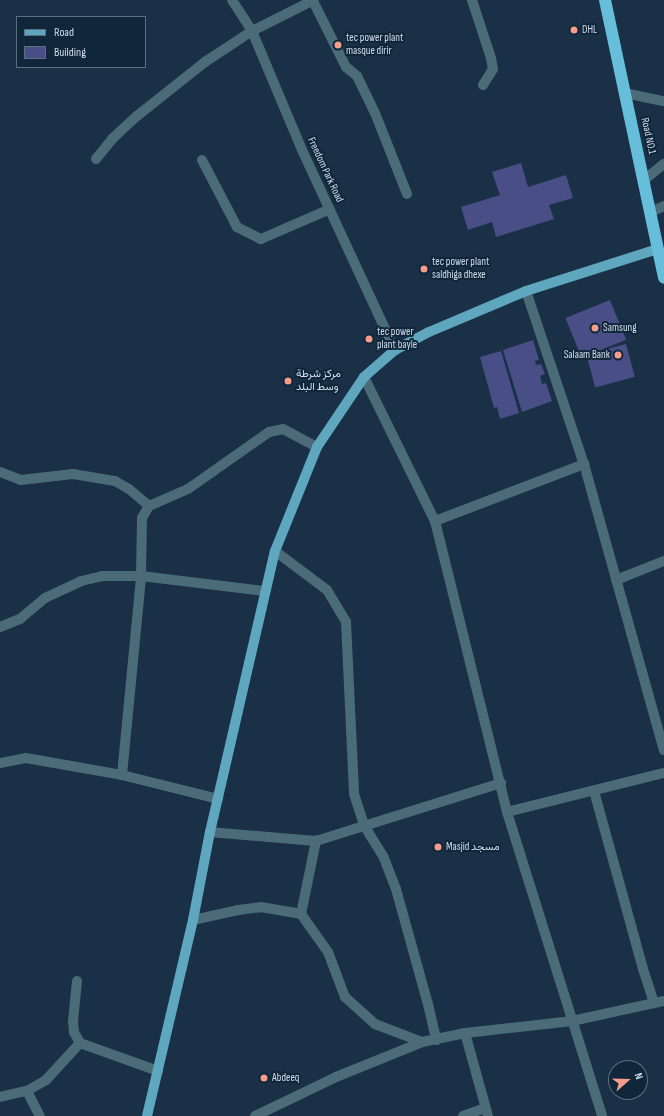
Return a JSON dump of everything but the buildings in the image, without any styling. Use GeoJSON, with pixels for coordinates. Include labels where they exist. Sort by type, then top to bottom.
{"type":"FeatureCollection","features":[{"type":"Feature","properties":{"kind":"highway","name":"Road NO.1"},"geometry":{"type":"LineString","coordinates":[[605,0],[664,278]]}},
{"type":"Feature","properties":{"kind":"main road"},"geometry":{"type":"LineString","coordinates":[[147,1116],[193,920],[210,832],[275,551],[317,447],[364,377],[395,350],[428,332],[526,291],[658,249]]}},
{"type":"Feature","properties":{"kind":"street","name":"Freedom Park Road"},"geometry":{"type":"LineString","coordinates":[[232,0],[252,31],[302,150],[395,350]]}},
{"type":"Feature","properties":{"kind":"street"},"geometry":{"type":"LineString","coordinates":[[96,159],[112,139],[137,116],[205,62],[294,4],[313,0],[346,68],[357,76],[372,107],[407,194]]}},
{"type":"Feature","properties":{"kind":"street"},"geometry":{"type":"LineString","coordinates":[[472,0],[491,58],[493,69],[483,85]]}},
{"type":"Feature","properties":{"kind":"street"},"geometry":{"type":"LineString","coordinates":[[625,93],[664,101]]}},
{"type":"Feature","properties":{"kind":"street"},"geometry":{"type":"LineString","coordinates":[[202,160],[237,228],[261,239],[330,209]]}},
{"type":"Feature","properties":{"kind":"street"},"geometry":{"type":"LineString","coordinates":[[644,180],[664,164]]}},
{"type":"Feature","properties":{"kind":"street"},"geometry":{"type":"LineString","coordinates":[[651,212],[664,206]]}},
{"type":"Feature","properties":{"kind":"street"},"geometry":{"type":"LineString","coordinates":[[526,291],[584,464],[664,750]]}},
{"type":"Feature","properties":{"kind":"street"},"geometry":{"type":"LineString","coordinates":[[364,377],[435,521],[507,812],[602,1116]]}},
{"type":"Feature","properties":{"kind":"street"},"geometry":{"type":"LineString","coordinates":[[122,776],[140,576],[142,518],[149,506],[188,489],[269,432],[283,429],[317,447]]}},
{"type":"Feature","properties":{"kind":"street"},"geometry":{"type":"LineString","coordinates":[[435,521],[584,464]]}},
{"type":"Feature","properties":{"kind":"street"},"geometry":{"type":"LineString","coordinates":[[0,472],[21,480],[73,474],[115,481],[129,489],[149,506]]}},
{"type":"Feature","properties":{"kind":"street"},"geometry":{"type":"LineString","coordinates":[[275,551],[327,590],[346,622],[354,794],[365,827],[384,858],[396,889],[428,1004],[436,1040]]}},
{"type":"Feature","properties":{"kind":"street"},"geometry":{"type":"LineString","coordinates":[[616,580],[664,561]]}},
{"type":"Feature","properties":{"kind":"street"},"geometry":{"type":"LineString","coordinates":[[0,627],[20,619],[45,598],[81,581],[102,576],[140,576],[265,591]]}},
{"type":"Feature","properties":{"kind":"street"},"geometry":{"type":"LineString","coordinates":[[0,763],[26,758],[122,776],[218,799]]}},
{"type":"Feature","properties":{"kind":"street"},"geometry":{"type":"LineString","coordinates":[[507,812],[664,773]]}},
{"type":"Feature","properties":{"kind":"street"},"geometry":{"type":"LineString","coordinates":[[210,832],[316,841],[365,827],[501,783]]}},
{"type":"Feature","properties":{"kind":"street"},"geometry":{"type":"LineString","coordinates":[[255,1116],[336,1077],[422,1042],[465,1033],[572,1021],[659,1002],[641,962],[594,791]]}},
{"type":"Feature","properties":{"kind":"street"},"geometry":{"type":"LineString","coordinates":[[301,914],[316,841]]}},
{"type":"Feature","properties":{"kind":"street"},"geometry":{"type":"LineString","coordinates":[[193,920],[238,910],[261,907],[301,914],[328,952],[345,997],[375,1024],[422,1042]]}},
{"type":"Feature","properties":{"kind":"street"},"geometry":{"type":"LineString","coordinates":[[77,981],[73,1021],[74,1032],[80,1043],[158,1071]]}},
{"type":"Feature","properties":{"kind":"street"},"geometry":{"type":"LineString","coordinates":[[463,1116],[487,1112],[465,1033]]}},
{"type":"Feature","properties":{"kind":"street"},"geometry":{"type":"LineString","coordinates":[[0,1097],[26,1091],[46,1080],[80,1043]]}},
{"type":"Feature","properties":{"kind":"street"},"geometry":{"type":"LineString","coordinates":[[26,1091],[40,1116]]}},
{"type":"Feature","properties":{"kind":"place","name":"DHL"},"geometry":{"type":"Point","coordinates":[574,30]}},
{"type":"Feature","properties":{"kind":"place","name":"tec power plant masque dirir"},"geometry":{"type":"Point","coordinates":[338,45]}},
{"type":"Feature","properties":{"kind":"place","name":"tec power plant saldhiga dhexe"},"geometry":{"type":"Point","coordinates":[424,269]}},
{"type":"Feature","properties":{"kind":"place","name":"Samsung"},"geometry":{"type":"Point","coordinates":[595,328]}},
{"type":"Feature","properties":{"kind":"place","name":"tec power plant bayle"},"geometry":{"type":"Point","coordinates":[369,339]}},
{"type":"Feature","properties":{"kind":"place","name":"Salaam Bank"},"geometry":{"type":"Point","coordinates":[618,355]}},
{"type":"Feature","properties":{"kind":"place","name":"مركز شرطة وسط البلد"},"geometry":{"type":"Point","coordinates":[288,381]}},
{"type":"Feature","properties":{"kind":"place","name":"Masjid مسجد"},"geometry":{"type":"Point","coordinates":[438,847]}},
{"type":"Feature","properties":{"kind":"place","name":"Abdeeq"},"geometry":{"type":"Point","coordinates":[264,1078]}}]}
